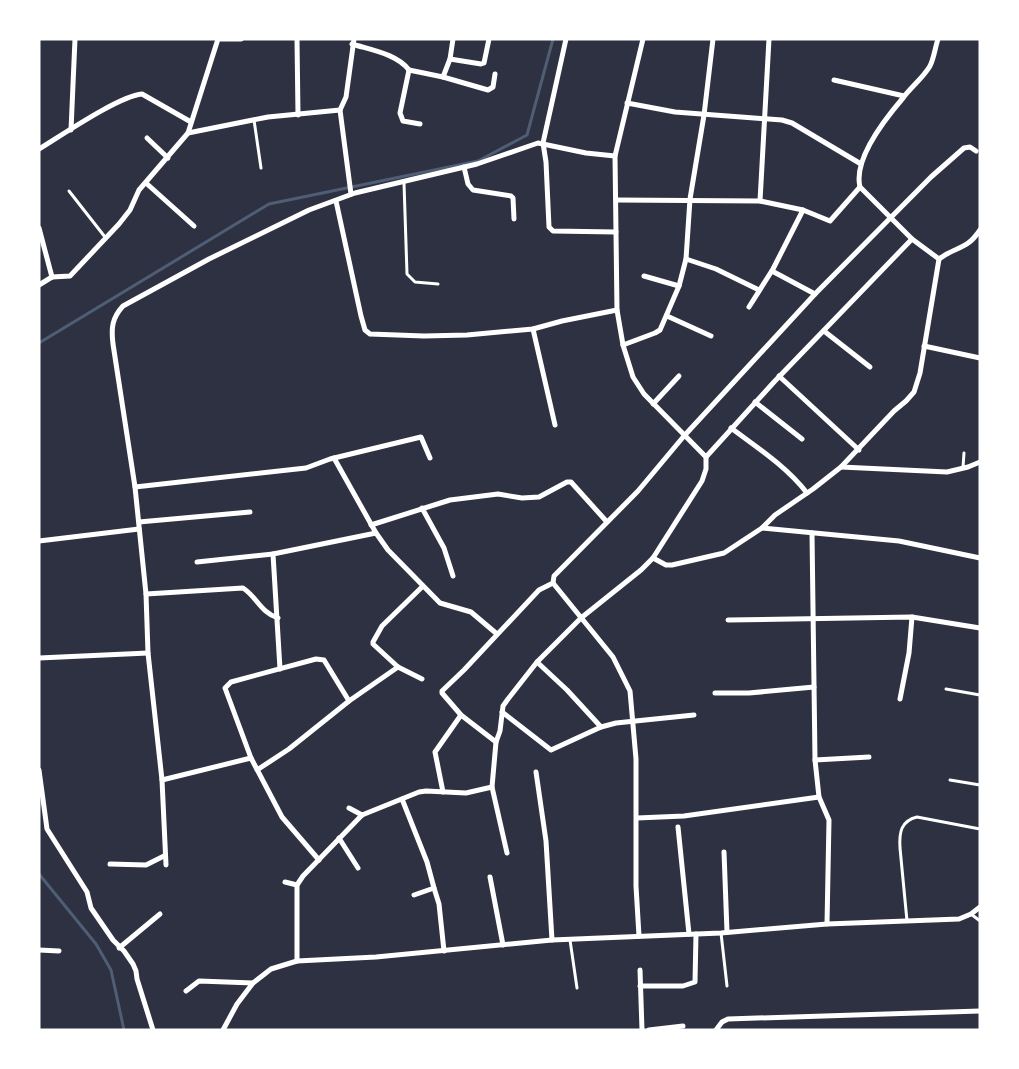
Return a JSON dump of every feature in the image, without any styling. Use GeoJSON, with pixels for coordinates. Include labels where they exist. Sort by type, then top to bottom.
{"type":"FeatureCollection","features":[{"type":"Feature","properties":{"kind":"street"},"geometry":{"type":"LineString","coordinates":[[71,130],[75,39]]}},
{"type":"Feature","properties":{"kind":"street"},"geometry":{"type":"LineString","coordinates":[[39,285],[52,277],[70,276],[130,210],[140,190],[188,133],[218,39],[242,39]]}},
{"type":"Feature","properties":{"kind":"street"},"geometry":{"type":"LineString","coordinates":[[297,39],[298,115]]}},
{"type":"Feature","properties":{"kind":"street"},"geometry":{"type":"LineString","coordinates":[[443,77],[450,59],[453,39]]}},
{"type":"Feature","properties":{"kind":"street"},"geometry":{"type":"LineString","coordinates":[[450,59],[484,63],[489,39]]}},
{"type":"Feature","properties":{"kind":"street"},"geometry":{"type":"LineString","coordinates":[[566,39],[543,143],[549,223],[551,230],[616,232]]}},
{"type":"Feature","properties":{"kind":"street"},"geometry":{"type":"LineString","coordinates":[[643,39],[615,156],[617,310],[623,345],[633,376],[653,404],[706,457]]}},
{"type":"Feature","properties":{"kind":"street"},"geometry":{"type":"LineString","coordinates":[[623,345],[656,333],[667,316],[680,286],[686,259],[690,199],[704,115],[713,39]]}},
{"type":"Feature","properties":{"kind":"street"},"geometry":{"type":"LineString","coordinates":[[760,201],[769,39]]}},
{"type":"Feature","properties":{"kind":"street"},"geometry":{"type":"LineString","coordinates":[[938,39],[930,66],[875,135],[861,164],[858,180],[860,188],[891,219],[912,239],[939,259]]}},
{"type":"Feature","properties":{"kind":"street"},"geometry":{"type":"LineString","coordinates":[[350,192],[340,110],[346,97],[353,41],[394,58],[410,70],[488,90],[493,87],[495,74]]}},
{"type":"Feature","properties":{"kind":"street"},"geometry":{"type":"LineString","coordinates":[[410,70],[400,113],[406,124],[420,124]]}},
{"type":"Feature","properties":{"kind":"street"},"geometry":{"type":"LineString","coordinates":[[834,80],[904,96]]}},
{"type":"Feature","properties":{"kind":"street"},"geometry":{"type":"LineString","coordinates":[[39,149],[120,101],[140,94],[191,122]]}},
{"type":"Feature","properties":{"kind":"street"},"geometry":{"type":"LineString","coordinates":[[627,103],[704,115],[792,123],[861,164]]}},
{"type":"Feature","properties":{"kind":"street"},"geometry":{"type":"LineString","coordinates":[[188,133],[254,120],[340,110]]}},
{"type":"Feature","properties":{"kind":"street"},"geometry":{"type":"LineString","coordinates":[[147,138],[168,158]]}},
{"type":"Feature","properties":{"kind":"street"},"geometry":{"type":"LineString","coordinates":[[166,865],[162,780],[148,652],[146,594],[135,488],[113,344],[112,322],[115,315],[123,306],[209,259],[309,210],[336,201],[350,192],[464,167],[530,144],[543,143],[586,153],[615,156]]}},
{"type":"Feature","properties":{"kind":"street"},"geometry":{"type":"LineString","coordinates":[[639,936],[636,886],[637,818],[634,721],[630,691],[613,657],[553,583],[554,576],[638,491],[684,436],[815,294],[931,177],[964,148],[970,147],[976,151]]}},
{"type":"Feature","properties":{"kind":"street"},"geometry":{"type":"LineString","coordinates":[[464,167],[468,184],[473,190],[512,196],[514,219]]}},
{"type":"Feature","properties":{"kind":"street"},"geometry":{"type":"LineString","coordinates":[[146,183],[194,226]]}},
{"type":"Feature","properties":{"kind":"street"},"geometry":{"type":"LineString","coordinates":[[616,200],[760,201],[803,210],[830,220],[860,188]]}},
{"type":"Feature","properties":{"kind":"street"},"geometry":{"type":"LineString","coordinates":[[336,201],[357,298],[367,332],[424,336],[468,335],[533,329],[617,310]]}},
{"type":"Feature","properties":{"kind":"street"},"geometry":{"type":"LineString","coordinates":[[749,307],[772,271],[803,210]]}},
{"type":"Feature","properties":{"kind":"street"},"geometry":{"type":"LineString","coordinates":[[39,228],[52,277]]}},
{"type":"Feature","properties":{"kind":"street"},"geometry":{"type":"LineString","coordinates":[[653,558],[666,565],[672,565],[710,557],[729,550],[762,528],[775,514],[807,493],[859,450],[914,392],[920,373],[939,259],[948,252],[967,246],[980,230]]}},
{"type":"Feature","properties":{"kind":"street"},"geometry":{"type":"LineString","coordinates":[[507,853],[492,787],[496,742],[502,712],[508,699],[537,662],[581,618],[653,558],[702,481],[706,469],[706,457],[779,376],[912,239]]}},
{"type":"Feature","properties":{"kind":"street"},"geometry":{"type":"LineString","coordinates":[[686,259],[716,269],[759,290]]}},
{"type":"Feature","properties":{"kind":"street"},"geometry":{"type":"LineString","coordinates":[[772,271],[815,294]]}},
{"type":"Feature","properties":{"kind":"street"},"geometry":{"type":"LineString","coordinates":[[644,276],[680,286]]}},
{"type":"Feature","properties":{"kind":"street"},"geometry":{"type":"LineString","coordinates":[[667,316],[711,336]]}},
{"type":"Feature","properties":{"kind":"street"},"geometry":{"type":"LineString","coordinates":[[533,329],[555,425]]}},
{"type":"Feature","properties":{"kind":"street"},"geometry":{"type":"LineString","coordinates":[[824,331],[870,367]]}},
{"type":"Feature","properties":{"kind":"street"},"geometry":{"type":"LineString","coordinates":[[924,346],[980,358]]}},
{"type":"Feature","properties":{"kind":"street"},"geometry":{"type":"LineString","coordinates":[[653,404],[679,376]]}},
{"type":"Feature","properties":{"kind":"street"},"geometry":{"type":"LineString","coordinates":[[779,376],[859,450]]}},
{"type":"Feature","properties":{"kind":"street"},"geometry":{"type":"LineString","coordinates":[[755,402],[802,439]]}},
{"type":"Feature","properties":{"kind":"street"},"geometry":{"type":"LineString","coordinates":[[731,428],[798,481],[807,493]]}},
{"type":"Feature","properties":{"kind":"street"},"geometry":{"type":"LineString","coordinates":[[135,488],[306,468],[334,458],[421,437],[430,458]]}},
{"type":"Feature","properties":{"kind":"street"},"geometry":{"type":"LineString","coordinates":[[334,458],[371,525],[388,550],[446,606],[471,612],[497,634]]}},
{"type":"Feature","properties":{"kind":"street"},"geometry":{"type":"LineString","coordinates":[[841,467],[947,472],[980,462]]}},
{"type":"Feature","properties":{"kind":"street"},"geometry":{"type":"LineString","coordinates":[[371,525],[450,500],[498,494],[538,497],[567,482],[571,482],[607,522]]}},
{"type":"Feature","properties":{"kind":"street"},"geometry":{"type":"LineString","coordinates":[[422,508],[444,548],[453,576]]}},
{"type":"Feature","properties":{"kind":"street"},"geometry":{"type":"LineString","coordinates":[[139,522],[250,513]]}},
{"type":"Feature","properties":{"kind":"street"},"geometry":{"type":"LineString","coordinates":[[762,528],[899,541],[980,558]]}},
{"type":"Feature","properties":{"kind":"street"},"geometry":{"type":"LineString","coordinates":[[39,541],[139,530]]}},
{"type":"Feature","properties":{"kind":"street"},"geometry":{"type":"LineString","coordinates":[[197,562],[273,554],[376,533]]}},
{"type":"Feature","properties":{"kind":"street"},"geometry":{"type":"LineString","coordinates":[[812,533],[815,760],[819,797],[829,820],[827,924]]}},
{"type":"Feature","properties":{"kind":"street"},"geometry":{"type":"LineString","coordinates":[[273,554],[280,669]]}},
{"type":"Feature","properties":{"kind":"street"},"geometry":{"type":"LineString","coordinates":[[496,742],[461,715],[442,691],[539,590],[553,583]]}},
{"type":"Feature","properties":{"kind":"street"},"geometry":{"type":"LineString","coordinates":[[422,679],[398,667],[373,642],[382,626],[423,586]]}},
{"type":"Feature","properties":{"kind":"street"},"geometry":{"type":"LineString","coordinates":[[146,594],[243,588],[268,615],[278,618]]}},
{"type":"Feature","properties":{"kind":"street"},"geometry":{"type":"LineString","coordinates":[[900,699],[909,653],[912,617]]}},
{"type":"Feature","properties":{"kind":"street"},"geometry":{"type":"LineString","coordinates":[[728,620],[912,617],[980,628]]}},
{"type":"Feature","properties":{"kind":"street"},"geometry":{"type":"LineString","coordinates":[[39,658],[148,652]]}},
{"type":"Feature","properties":{"kind":"street"},"geometry":{"type":"LineString","coordinates":[[319,860],[282,817],[251,758],[225,688],[231,682],[316,659],[324,660],[349,701]]}},
{"type":"Feature","properties":{"kind":"street"},"geometry":{"type":"LineString","coordinates":[[537,662],[601,727]]}},
{"type":"Feature","properties":{"kind":"street"},"geometry":{"type":"LineString","coordinates":[[257,770],[289,749],[349,701],[398,667]]}},
{"type":"Feature","properties":{"kind":"street"},"geometry":{"type":"LineString","coordinates":[[715,693],[749,693],[814,687]]}},
{"type":"Feature","properties":{"kind":"street"},"geometry":{"type":"LineString","coordinates":[[502,712],[548,749],[554,749],[601,727],[616,723],[694,716]]}},
{"type":"Feature","properties":{"kind":"street"},"geometry":{"type":"LineString","coordinates":[[443,792],[435,752],[461,715]]}},
{"type":"Feature","properties":{"kind":"street"},"geometry":{"type":"LineString","coordinates":[[815,760],[869,757]]}},
{"type":"Feature","properties":{"kind":"street"},"geometry":{"type":"LineString","coordinates":[[162,780],[251,758]]}},
{"type":"Feature","properties":{"kind":"street"},"geometry":{"type":"LineString","coordinates":[[39,770],[46,829],[87,892],[92,908],[136,970],[136,979],[153,1030]]}},
{"type":"Feature","properties":{"kind":"street"},"geometry":{"type":"LineString","coordinates":[[536,772],[547,850],[552,940]]}},
{"type":"Feature","properties":{"kind":"street"},"geometry":{"type":"LineString","coordinates":[[297,961],[297,885],[362,815],[426,791],[466,793],[492,787]]}},
{"type":"Feature","properties":{"kind":"street"},"geometry":{"type":"LineString","coordinates":[[637,818],[684,816],[819,797]]}},
{"type":"Feature","properties":{"kind":"street"},"geometry":{"type":"LineString","coordinates":[[402,799],[427,862],[439,904],[444,951]]}},
{"type":"Feature","properties":{"kind":"street"},"geometry":{"type":"LineString","coordinates":[[350,808],[362,815]]}},
{"type":"Feature","properties":{"kind":"street"},"geometry":{"type":"LineString","coordinates":[[678,827],[689,934]]}},
{"type":"Feature","properties":{"kind":"street"},"geometry":{"type":"LineString","coordinates":[[339,838],[358,868]]}},
{"type":"Feature","properties":{"kind":"street"},"geometry":{"type":"LineString","coordinates":[[724,852],[724,932]]}},
{"type":"Feature","properties":{"kind":"street"},"geometry":{"type":"LineString","coordinates":[[110,864],[146,865],[164,856]]}},
{"type":"Feature","properties":{"kind":"street"},"geometry":{"type":"LineString","coordinates":[[490,877],[504,945]]}},
{"type":"Feature","properties":{"kind":"street"},"geometry":{"type":"LineString","coordinates":[[285,882],[297,885]]}},
{"type":"Feature","properties":{"kind":"street"},"geometry":{"type":"LineString","coordinates":[[414,895],[434,888]]}},
{"type":"Feature","properties":{"kind":"street"},"geometry":{"type":"LineString","coordinates":[[222,1030],[253,983],[271,969],[297,961],[444,951],[552,940],[724,932],[827,924],[959,919],[980,907]]}},
{"type":"Feature","properties":{"kind":"street"},"geometry":{"type":"LineString","coordinates":[[119,948],[160,914]]}},
{"type":"Feature","properties":{"kind":"street"},"geometry":{"type":"LineString","coordinates":[[640,986],[683,986],[696,982],[696,933]]}},
{"type":"Feature","properties":{"kind":"street"},"geometry":{"type":"LineString","coordinates":[[39,950],[59,951]]}},
{"type":"Feature","properties":{"kind":"street"},"geometry":{"type":"LineString","coordinates":[[640,970],[642,1030]]}},
{"type":"Feature","properties":{"kind":"street"},"geometry":{"type":"LineString","coordinates":[[186,991],[199,981],[253,983]]}},
{"type":"Feature","properties":{"kind":"street"},"geometry":{"type":"LineString","coordinates":[[717,1029],[728,1019],[980,1011]]}},
{"type":"Feature","properties":{"kind":"street"},"geometry":{"type":"LineString","coordinates":[[649,1030],[683,1026]]}},
{"type":"Feature","properties":{"kind":"lane"},"geometry":{"type":"LineString","coordinates":[[254,120],[261,168]]}},
{"type":"Feature","properties":{"kind":"lane"},"geometry":{"type":"LineString","coordinates":[[404,181],[407,274],[415,282],[438,284]]}},
{"type":"Feature","properties":{"kind":"lane"},"geometry":{"type":"LineString","coordinates":[[69,191],[105,237]]}},
{"type":"Feature","properties":{"kind":"lane"},"geometry":{"type":"LineString","coordinates":[[963,468],[964,453]]}},
{"type":"Feature","properties":{"kind":"lane"},"geometry":{"type":"LineString","coordinates":[[946,689],[980,695]]}},
{"type":"Feature","properties":{"kind":"lane"},"geometry":{"type":"LineString","coordinates":[[950,780],[980,785]]}},
{"type":"Feature","properties":{"kind":"lane"},"geometry":{"type":"LineString","coordinates":[[908,921],[899,837],[902,825],[909,819],[917,817],[980,829]]}},
{"type":"Feature","properties":{"kind":"lane"},"geometry":{"type":"LineString","coordinates":[[971,914],[980,921]]}},
{"type":"Feature","properties":{"kind":"lane"},"geometry":{"type":"LineString","coordinates":[[724,932],[727,986]]}},
{"type":"Feature","properties":{"kind":"lane"},"geometry":{"type":"LineString","coordinates":[[570,940],[577,988]]}},
{"type":"Feature","properties":{"kind":"waterway"},"geometry":{"type":"LineString","coordinates":[[39,343],[269,204],[478,161],[527,135],[553,39]]}},
{"type":"Feature","properties":{"kind":"waterway"},"geometry":{"type":"LineString","coordinates":[[39,874],[96,944],[111,970],[124,1030]]}}]}
